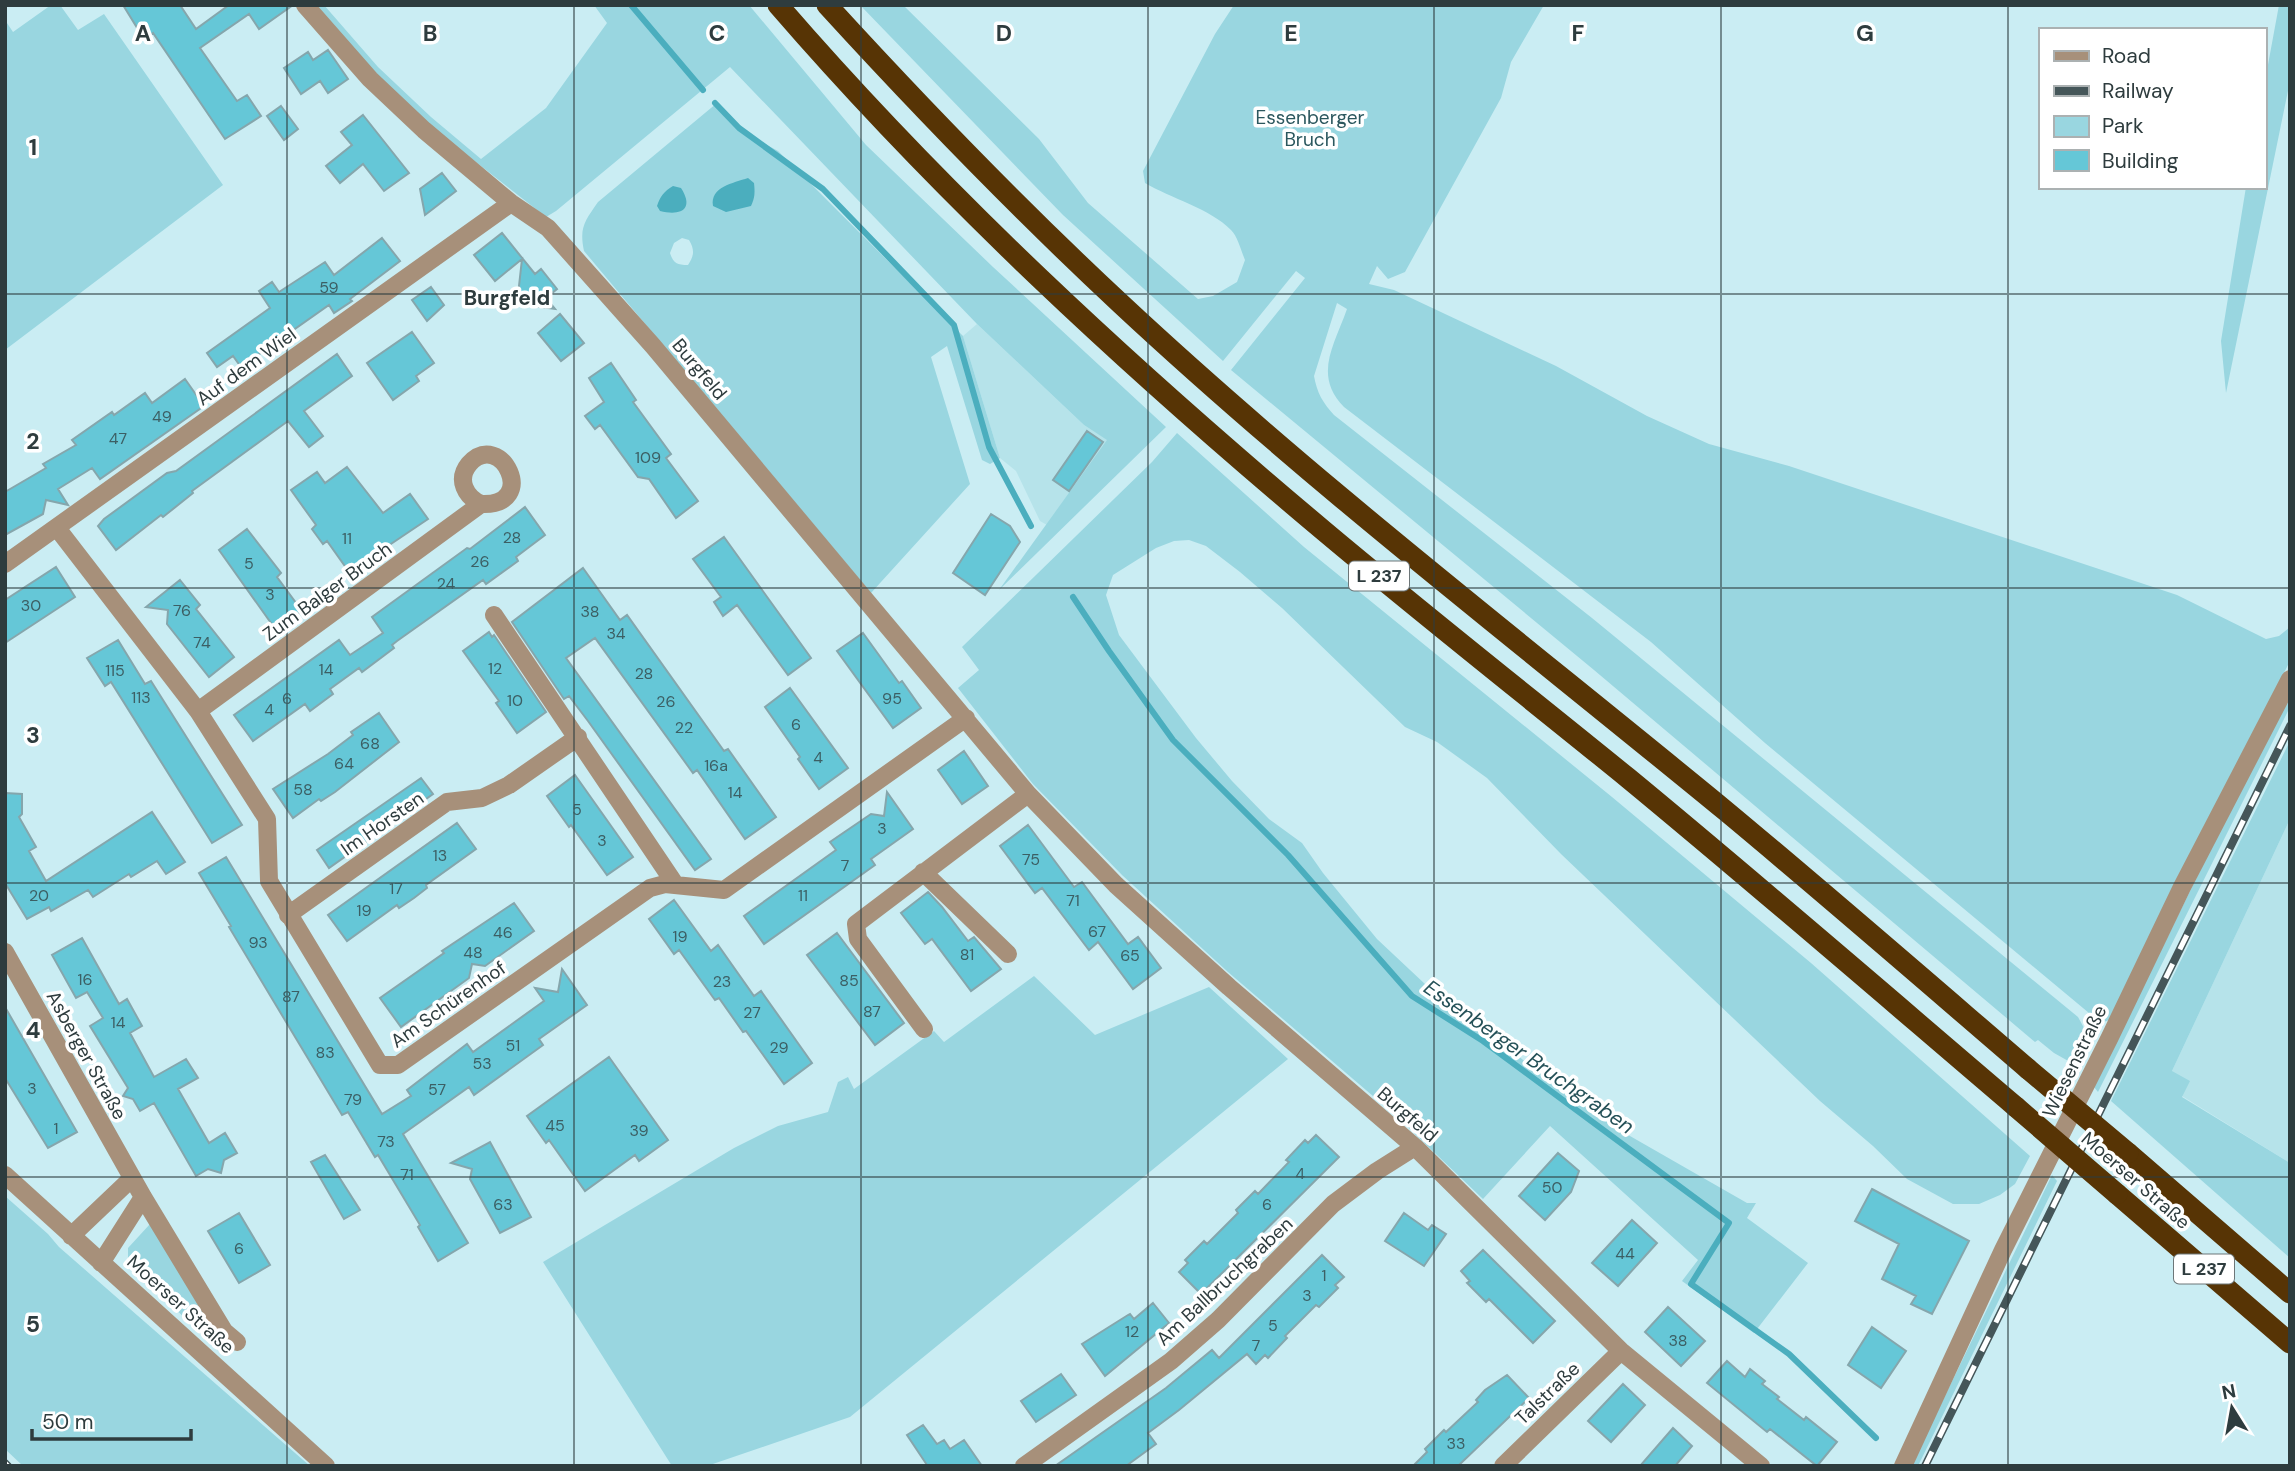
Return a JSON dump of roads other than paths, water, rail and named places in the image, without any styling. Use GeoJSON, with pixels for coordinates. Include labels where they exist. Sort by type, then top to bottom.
{"type":"FeatureCollection","features":[{"type":"Feature","properties":{"kind":"highway","name":"Moerser Straße"},"geometry":{"type":"LineString","coordinates":[[778,5],[945,185],[1126,358],[1324,531],[1723,857],[2290,1343]]}},
{"type":"Feature","properties":{"kind":"highway","name":"Moerser Straße"},"geometry":{"type":"LineString","coordinates":[[827,5],[920,107],[1019,207],[1221,394],[1343,498],[1730,815],[2290,1293]]}},
{"type":"Feature","properties":{"kind":"street","name":"Burgfeld"},"geometry":{"type":"LineString","coordinates":[[305,5],[370,79],[424,130],[511,203],[548,228],[618,307],[1028,794],[1116,885],[1229,987],[1415,1147],[1621,1351],[1761,1466]]}},
{"type":"Feature","properties":{"kind":"street","name":"Auf dem Wiel"},"geometry":{"type":"LineString","coordinates":[[5,564],[511,203]]}},
{"type":"Feature","properties":{"kind":"street","name":"Zum Balger Bruch"},"geometry":{"type":"LineString","coordinates":[[198,710],[481,504]]}},
{"type":"Feature","properties":{"kind":"street","name":"Am Schürenhof"},"geometry":{"type":"LineString","coordinates":[[57,528],[198,710],[267,819],[269,881],[380,1065],[398,1065],[650,888],[675,884],[724,890],[966,719]]}},
{"type":"Feature","properties":{"kind":"street"},"geometry":{"type":"LineString","coordinates":[[494,615],[675,884]]}},
{"type":"Feature","properties":{"kind":"street","name":"Wiesenstraße"},"geometry":{"type":"LineString","coordinates":[[1903,1466],[2003,1250],[2182,887],[2290,679]]}},
{"type":"Feature","properties":{"kind":"street","name":"Im Horsten"},"geometry":{"type":"LineString","coordinates":[[288,915],[447,803],[482,799],[509,785],[578,737]]}},
{"type":"Feature","properties":{"kind":"street"},"geometry":{"type":"LineString","coordinates":[[924,1029],[858,939],[856,924],[1028,794]]}},
{"type":"Feature","properties":{"kind":"street"},"geometry":{"type":"LineString","coordinates":[[923,872],[1008,954]]}},
{"type":"Feature","properties":{"kind":"street","name":"Asberger Straße"},"geometry":{"type":"LineString","coordinates":[[5,953],[143,1197],[224,1331],[237,1342]]}},
{"type":"Feature","properties":{"kind":"street","name":"Am Ballbruchgraben"},"geometry":{"type":"LineString","coordinates":[[1024,1466],[1171,1361],[1218,1320],[1334,1204],[1377,1171],[1415,1147]]}},
{"type":"Feature","properties":{"kind":"street","name":"Moerser Straße"},"geometry":{"type":"LineString","coordinates":[[5,1175],[326,1466]]}},
{"type":"Feature","properties":{"kind":"street"},"geometry":{"type":"LineString","coordinates":[[71,1236],[132,1178]]}},
{"type":"Feature","properties":{"kind":"street"},"geometry":{"type":"LineString","coordinates":[[101,1263],[143,1197]]}},
{"type":"Feature","properties":{"kind":"street","name":"Talstraße"},"geometry":{"type":"LineString","coordinates":[[1503,1466],[1621,1351]]}},
{"type":"Feature","properties":{"kind":"waterway","name":"Essenberger Bruchgraben"},"geometry":{"type":"LineString","coordinates":[[631,5],[703,90]]}},
{"type":"Feature","properties":{"kind":"waterway","name":"Essenberger Bruchgraben"},"geometry":{"type":"LineString","coordinates":[[715,103],[739,128],[823,189],[954,325],[989,447],[1031,526]]}},
{"type":"Feature","properties":{"kind":"waterway","name":"Essenberger Bruchgraben"},"geometry":{"type":"LineString","coordinates":[[1073,597],[1173,740],[1288,855],[1412,996],[1483,1041],[1729,1223],[1691,1284],[1789,1354],[1876,1438]]}},
{"type":"Feature","properties":{"kind":"railway"},"geometry":{"type":"LineString","coordinates":[[1925,1466],[2290,726]]}},
{"type":"Feature","properties":{"kind":"railway"},"geometry":{"type":"LineString","coordinates":[[5,1463],[8,1466]]}},
{"type":"Feature","properties":{"kind":"district","name":"Burgfeld"},"geometry":{"type":"Point","coordinates":[507,298]}},
{"type":"Feature","properties":{"kind":"park label","name":"Essenberger Bruch"},"geometry":{"type":"Point","coordinates":[1310,128]}}]}
